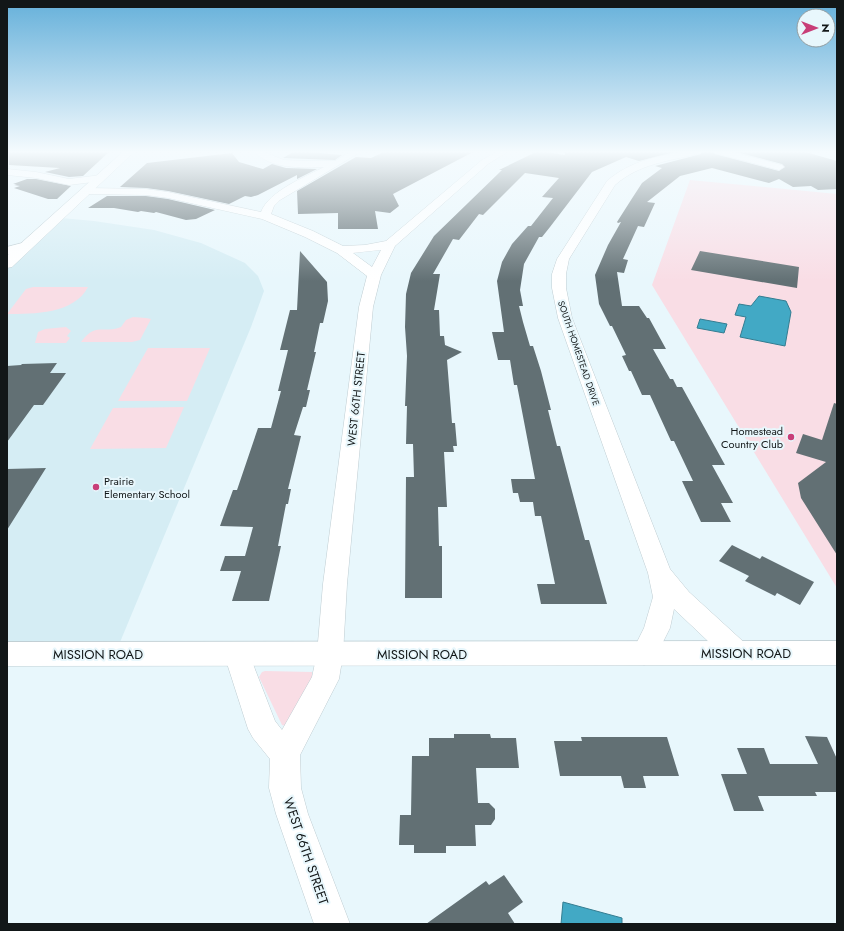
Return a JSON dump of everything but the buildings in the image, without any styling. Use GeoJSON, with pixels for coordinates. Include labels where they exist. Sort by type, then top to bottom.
{"type":"FeatureCollection","features":[{"type":"Feature","properties":{"kind":"main road"},"geometry":{"type":"LineString","coordinates":[[7,264],[83,194]]}},
{"type":"Feature","properties":{"kind":"main road","name":"MISSION ROAD"},"geometry":{"type":"LineString","coordinates":[[7,654],[837,653]]}},
{"type":"Feature","properties":{"kind":"street"},"geometry":{"type":"LineString","coordinates":[[160,194],[265,216],[315,237],[341,250],[374,275]]}},
{"type":"Feature","properties":{"kind":"street"},"geometry":{"type":"LineString","coordinates":[[265,216],[269,205],[282,194]]}},
{"type":"Feature","properties":{"kind":"street"},"geometry":{"type":"LineString","coordinates":[[341,250],[365,249],[390,244],[414,221],[446,194]]}},
{"type":"Feature","properties":{"kind":"street","name":"SOUTH HOMESTEAD DRIVE"},"geometry":{"type":"LineString","coordinates":[[604,194],[563,259],[560,268],[558,285],[559,298],[565,318],[660,573],[664,597],[657,628],[644,654]]}},
{"type":"Feature","properties":{"kind":"street"},"geometry":{"type":"LineString","coordinates":[[235,209],[276,198]]}},
{"type":"Feature","properties":{"kind":"street","name":"WEST 66TH STREET"},"geometry":{"type":"LineString","coordinates":[[332,924],[292,814],[285,788],[285,754],[325,679],[330,654],[335,584],[366,308],[374,275],[390,244]]}},
{"type":"Feature","properties":{"kind":"street"},"geometry":{"type":"LineString","coordinates":[[7,251],[26,246]]}},
{"type":"Feature","properties":{"kind":"street","name":"SOUTH HOMESTEAD DRIVE"},"geometry":{"type":"LineString","coordinates":[[660,573],[680,598],[738,653]]}},
{"type":"Feature","properties":{"kind":"street"},"geometry":{"type":"LineString","coordinates":[[237,654],[263,729],[285,754]]}},
{"type":"Feature","properties":{"kind":"shaded area","name":"Homestead Country Club"},"geometry":{"type":"Polygon","coordinates":[[[685,194],[837,194],[837,588],[652,285],[685,194]]]}},
{"type":"Feature","properties":{"kind":"shaded area","name":"Prairie Elementary School"},"geometry":{"type":"Polygon","coordinates":[[[61,218],[94,221],[154,230],[201,243],[245,263],[258,276],[264,291],[251,327],[118,647],[7,646],[7,268],[61,218]]]}},
{"type":"Feature","properties":{"kind":"shaded area"},"geometry":{"type":"Polygon","coordinates":[[[33,287],[88,287],[82,296],[73,303],[52,311],[29,314],[7,314],[26,289],[33,287]]]}},
{"type":"Feature","properties":{"kind":"shaded area"},"geometry":{"type":"Polygon","coordinates":[[[133,317],[151,319],[140,340],[132,342],[81,342],[86,336],[95,330],[121,327],[126,320],[133,317]]]}},
{"type":"Feature","properties":{"kind":"shaded area"},"geometry":{"type":"Polygon","coordinates":[[[66,327],[71,331],[67,336],[70,338],[66,343],[35,343],[38,332],[45,329],[66,327]]]}},
{"type":"Feature","properties":{"kind":"shaded area"},"geometry":{"type":"Polygon","coordinates":[[[148,348],[210,348],[187,401],[118,401],[148,348]]]}},
{"type":"Feature","properties":{"kind":"shaded area"},"geometry":{"type":"Polygon","coordinates":[[[184,407],[166,448],[90,449],[113,408],[184,407]]]}},
{"type":"Feature","properties":{"kind":"shaded area"},"geometry":{"type":"Polygon","coordinates":[[[262,672],[312,672],[312,679],[285,726],[282,725],[259,677],[262,672]]]}},
{"type":"Feature","properties":{"kind":"water"},"geometry":{"type":"Polygon","coordinates":[[[759,296],[786,301],[791,312],[785,346],[740,337],[746,317],[735,315],[739,304],[751,306],[759,296]]]}},
{"type":"Feature","properties":{"kind":"water"},"geometry":{"type":"Polygon","coordinates":[[[700,319],[727,324],[724,333],[697,328],[700,319]]]}},
{"type":"Feature","properties":{"kind":"water"},"geometry":{"type":"Polygon","coordinates":[[[563,902],[622,918],[622,924],[561,924],[563,902]]]}},
{"type":"Feature","properties":{"kind":"place","name":"Homestead Country Club"},"geometry":{"type":"Point","coordinates":[791,437]}},
{"type":"Feature","properties":{"kind":"place","name":"Prairie Elementary School"},"geometry":{"type":"Point","coordinates":[96,487]}}]}
